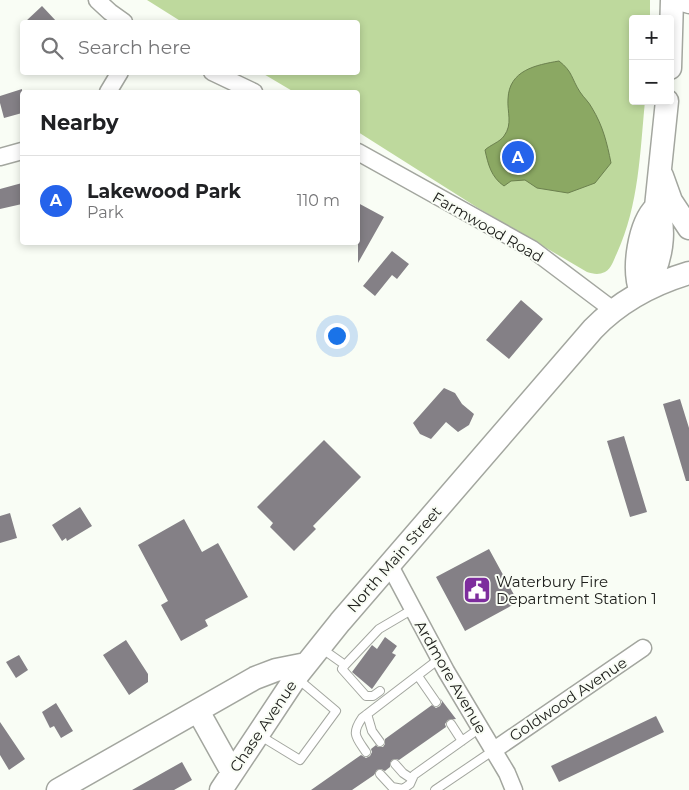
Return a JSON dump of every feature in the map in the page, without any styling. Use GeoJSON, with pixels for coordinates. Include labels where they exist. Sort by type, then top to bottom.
{"type":"FeatureCollection","features":[{"type":"Feature","properties":{"kind":"main road"},"geometry":{"type":"LineString","coordinates":[[670,60],[672,0]]}},
{"type":"Feature","properties":{"kind":"main road"},"geometry":{"type":"LineString","coordinates":[[641,292],[653,273],[659,251],[662,222],[656,207],[667,105]]}},
{"type":"Feature","properties":{"kind":"main road"},"geometry":{"type":"LineString","coordinates":[[661,164],[667,192],[689,228]]}},
{"type":"Feature","properties":{"kind":"main road","name":"North Main Street"},"geometry":{"type":"LineString","coordinates":[[307,662],[592,329],[613,310],[641,292],[661,282],[689,273]]}},
{"type":"Feature","properties":{"kind":"main road"},"geometry":{"type":"LineString","coordinates":[[58,790],[266,673],[307,662]]}},
{"type":"Feature","properties":{"kind":"main road","name":"Chase Avenue"},"geometry":{"type":"LineString","coordinates":[[226,781],[307,662]]}},
{"type":"Feature","properties":{"kind":"main road"},"geometry":{"type":"LineString","coordinates":[[198,711],[226,781]]}},
{"type":"Feature","properties":{"kind":"street"},"geometry":{"type":"LineString","coordinates":[[97,0],[121,20]]}},
{"type":"Feature","properties":{"kind":"street"},"geometry":{"type":"LineString","coordinates":[[672,0],[689,5]]}},
{"type":"Feature","properties":{"kind":"street"},"geometry":{"type":"LineString","coordinates":[[109,90],[118,75]]}},
{"type":"Feature","properties":{"kind":"street"},"geometry":{"type":"LineString","coordinates":[[218,75],[250,90]]}},
{"type":"Feature","properties":{"kind":"street"},"geometry":{"type":"LineString","coordinates":[[0,157],[20,152]]}},
{"type":"Feature","properties":{"kind":"street","name":"Farmwood Road"},"geometry":{"type":"LineString","coordinates":[[360,153],[532,249],[613,310]]}},
{"type":"Feature","properties":{"kind":"street","name":"Ardmore Avenue"},"geometry":{"type":"LineString","coordinates":[[389,564],[439,659],[494,750],[514,790]]}},
{"type":"Feature","properties":{"kind":"street","name":"Goldwood Avenue"},"geometry":{"type":"LineString","coordinates":[[494,750],[643,648]]}},
{"type":"Feature","properties":{"kind":"lane"},"geometry":{"type":"LineString","coordinates":[[380,691],[373,696],[366,696],[342,669],[379,629],[413,609]]}},
{"type":"Feature","properties":{"kind":"lane"},"geometry":{"type":"LineString","coordinates":[[366,752],[356,737],[355,731],[362,718],[439,659]]}},
{"type":"Feature","properties":{"kind":"lane"},"geometry":{"type":"LineString","coordinates":[[307,662],[346,665]]}},
{"type":"Feature","properties":{"kind":"lane"},"geometry":{"type":"LineString","coordinates":[[257,734],[300,760],[336,711],[307,662]]}},
{"type":"Feature","properties":{"kind":"lane"},"geometry":{"type":"LineString","coordinates":[[418,676],[436,702]]}},
{"type":"Feature","properties":{"kind":"lane"},"geometry":{"type":"LineString","coordinates":[[367,714],[372,731],[380,742]]}},
{"type":"Feature","properties":{"kind":"lane"},"geometry":{"type":"LineString","coordinates":[[451,724],[462,741]]}},
{"type":"Feature","properties":{"kind":"lane"},"geometry":{"type":"LineString","coordinates":[[380,774],[392,787],[403,788],[410,784],[414,775],[480,728]]}},
{"type":"Feature","properties":{"kind":"lane"},"geometry":{"type":"LineString","coordinates":[[435,790],[494,750]]}},
{"type":"Feature","properties":{"kind":"lane"},"geometry":{"type":"LineString","coordinates":[[394,764],[412,779]]}},
{"type":"Feature","properties":{"kind":"shaded area"},"geometry":{"type":"Polygon","coordinates":[[[147,0],[650,0],[650,15],[629,15],[629,105],[645,105],[642,140],[630,216],[617,253],[611,266],[605,272],[594,274],[587,272],[478,208],[360,133],[360,90],[291,90],[265,75],[360,75],[360,20],[179,20],[147,0]]]}},
{"type":"Feature","properties":{"kind":"shaded area"},"geometry":{"type":"Polygon","coordinates":[[[559,61],[569,72],[596,115],[604,135],[611,163],[595,183],[568,193],[537,188],[525,180],[511,181],[504,186],[493,174],[485,150],[500,140],[507,131],[509,122],[508,99],[513,81],[533,67],[559,61]]]}},
{"type":"Feature","properties":{"kind":"building"},"geometry":{"type":"Polygon","coordinates":[[[42,6],[55,20],[27,20],[42,6]]]}},
{"type":"Feature","properties":{"kind":"building"},"geometry":{"type":"Polygon","coordinates":[[[22,89],[20,90],[20,114],[4,118],[0,96],[22,89]]]}},
{"type":"Feature","properties":{"kind":"building"},"geometry":{"type":"Polygon","coordinates":[[[20,184],[20,204],[0,209],[0,189],[20,184]]]}},
{"type":"Feature","properties":{"kind":"building"},"geometry":{"type":"Polygon","coordinates":[[[360,204],[384,217],[358,263],[358,245],[360,245],[360,204]]]}},
{"type":"Feature","properties":{"kind":"building"},"geometry":{"type":"Polygon","coordinates":[[[392,251],[409,264],[397,279],[392,275],[375,296],[363,286],[392,251]]]}},
{"type":"Feature","properties":{"kind":"building"},"geometry":{"type":"Polygon","coordinates":[[[521,300],[543,319],[509,359],[486,340],[521,300]]]}},
{"type":"Feature","properties":{"kind":"building"},"geometry":{"type":"Polygon","coordinates":[[[444,388],[455,393],[462,404],[474,414],[469,425],[458,432],[446,422],[431,439],[420,434],[413,423],[444,388]]]}},
{"type":"Feature","properties":{"kind":"building"},"geometry":{"type":"Polygon","coordinates":[[[680,399],[689,428],[689,481],[686,481],[663,404],[680,399]]]}},
{"type":"Feature","properties":{"kind":"building"},"geometry":{"type":"Polygon","coordinates":[[[624,436],[647,512],[630,517],[607,441],[624,436]]]}},
{"type":"Feature","properties":{"kind":"building"},"geometry":{"type":"Polygon","coordinates":[[[324,440],[361,477],[313,526],[316,529],[294,551],[270,527],[273,523],[257,507],[324,440]]]}},
{"type":"Feature","properties":{"kind":"building"},"geometry":{"type":"Polygon","coordinates":[[[80,507],[92,526],[67,541],[66,538],[62,541],[52,525],[80,507]]]}},
{"type":"Feature","properties":{"kind":"building"},"geometry":{"type":"Polygon","coordinates":[[[10,513],[17,538],[0,543],[0,516],[10,513]]]}},
{"type":"Feature","properties":{"kind":"building"},"geometry":{"type":"Polygon","coordinates":[[[184,519],[202,552],[218,543],[248,597],[205,620],[208,626],[181,641],[161,605],[168,601],[138,545],[184,519]]]}},
{"type":"Feature","properties":{"kind":"building","name":"Waterbury Fire Department Station 1"},"geometry":{"type":"Polygon","coordinates":[[[489,549],[518,602],[465,631],[436,577],[489,549]]]}},
{"type":"Feature","properties":{"kind":"building"},"geometry":{"type":"Polygon","coordinates":[[[385,637],[397,646],[392,653],[396,655],[372,689],[352,672],[372,645],[377,649],[385,637]]]}},
{"type":"Feature","properties":{"kind":"building"},"geometry":{"type":"Polygon","coordinates":[[[126,640],[148,674],[148,682],[129,695],[103,655],[126,640]]]}},
{"type":"Feature","properties":{"kind":"building"},"geometry":{"type":"Polygon","coordinates":[[[19,655],[28,670],[16,678],[6,662],[19,655]]]}},
{"type":"Feature","properties":{"kind":"building"},"geometry":{"type":"Polygon","coordinates":[[[440,698],[456,719],[448,720],[445,724],[446,727],[399,760],[392,760],[390,767],[385,771],[377,770],[374,775],[352,790],[311,790],[361,755],[366,758],[370,756],[371,749],[376,745],[383,747],[385,739],[432,705],[436,708],[440,706],[442,702],[440,698]]]}},
{"type":"Feature","properties":{"kind":"building"},"geometry":{"type":"Polygon","coordinates":[[[56,703],[73,731],[61,738],[54,726],[50,728],[42,712],[56,703]]]}},
{"type":"Feature","properties":{"kind":"building"},"geometry":{"type":"Polygon","coordinates":[[[656,716],[664,732],[559,782],[551,766],[656,716]]]}},
{"type":"Feature","properties":{"kind":"building"},"geometry":{"type":"Polygon","coordinates":[[[0,722],[25,759],[9,770],[0,755],[0,722]]]}},
{"type":"Feature","properties":{"kind":"building"},"geometry":{"type":"Polygon","coordinates":[[[182,762],[192,780],[174,790],[132,790],[182,762]]]}},
{"type":"Feature","properties":{"kind":"place","name":"Lakewood Park"},"geometry":{"type":"Point","coordinates":[518,157]}},
{"type":"Feature","properties":{"kind":"place","name":"Waterbury Fire Department Station 1"},"geometry":{"type":"Point","coordinates":[477,590]}}]}
